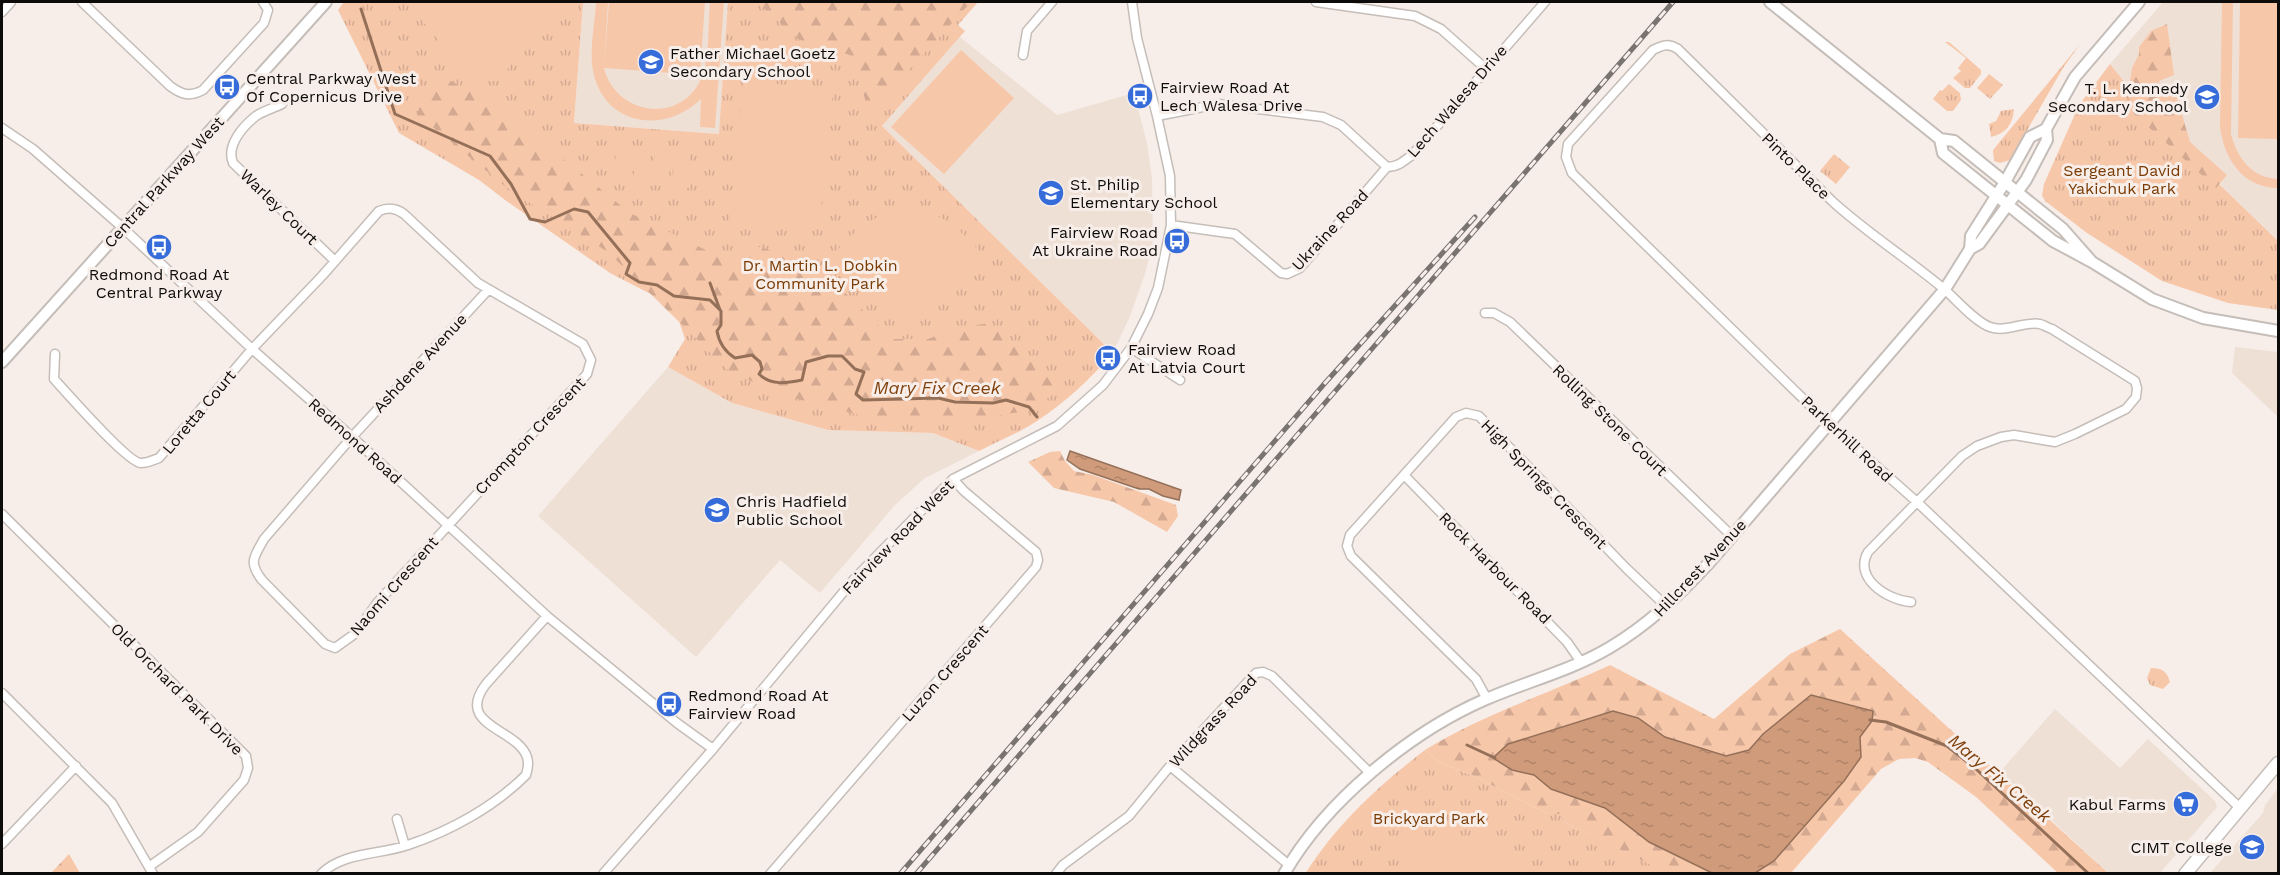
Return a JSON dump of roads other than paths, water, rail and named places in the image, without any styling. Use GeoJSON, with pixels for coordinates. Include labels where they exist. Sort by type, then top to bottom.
{"type":"FeatureCollection","features":[{"type":"Feature","properties":{"kind":"main road"},"geometry":{"type":"LineString","coordinates":[[2186,873],[2278,763]]}},
{"type":"Feature","properties":{"kind":"street"},"geometry":{"type":"LineString","coordinates":[[2,12],[11,2]]}},
{"type":"Feature","properties":{"kind":"street"},"geometry":{"type":"LineString","coordinates":[[82,2],[181,95],[194,95],[203,90],[264,23],[267,10],[263,2]]}},
{"type":"Feature","properties":{"kind":"street","name":"Central Parkway West"},"geometry":{"type":"LineString","coordinates":[[2,362],[326,2]]}},
{"type":"Feature","properties":{"kind":"street"},"geometry":{"type":"LineString","coordinates":[[1023,55],[1028,31],[1052,2]]}},
{"type":"Feature","properties":{"kind":"street","name":"Fairview Road West"},"geometry":{"type":"LineString","coordinates":[[608,872],[855,578],[953,479],[1057,426],[1103,385],[1131,348],[1158,288],[1171,225],[1170,176],[1137,38],[1132,2]]}},
{"type":"Feature","properties":{"kind":"street"},"geometry":{"type":"LineString","coordinates":[[1316,2],[1415,16],[1440,29],[1486,69]]}},
{"type":"Feature","properties":{"kind":"street","name":"Lech Walesa Drive"},"geometry":{"type":"LineString","coordinates":[[1157,116],[1218,104],[1323,117],[1341,125],[1387,167],[1401,164],[1412,155],[1545,2]]}},
{"type":"Feature","properties":{"kind":"street"},"geometry":{"type":"LineString","coordinates":[[1770,2],[1940,139],[1954,141],[2063,229],[2092,262]]}},
{"type":"Feature","properties":{"kind":"street","name":"Hillcrest Avenue"},"geometry":{"type":"LineString","coordinates":[[1287,869],[1326,818],[1370,773],[1416,738],[1446,719],[1487,699],[1581,662],[1635,632],[1667,607],[1732,536],[1945,289],[1970,249],[1971,236],[2005,183],[2030,137],[2046,129],[2075,77],[2139,2]]}},
{"type":"Feature","properties":{"kind":"street","name":"Pinto Place"},"geometry":{"type":"LineString","coordinates":[[1653,50],[1662,45],[1670,45],[1678,49],[1832,201],[1852,219],[1945,289],[1981,322],[1990,327],[2000,328],[2040,324],[2052,329],[2135,381],[2136,397],[2126,409],[2055,442],[2014,435],[1977,446],[1962,456],[1917,502]]}},
{"type":"Feature","properties":{"kind":"street","name":"Parkerhill Road"},"geometry":{"type":"LineString","coordinates":[[1653,50],[1568,144],[1566,157],[1572,173],[1829,424],[1917,502],[2240,808]]}},
{"type":"Feature","properties":{"kind":"street","name":"Warley Court"},"geometry":{"type":"LineString","coordinates":[[282,104],[256,116],[231,144],[230,155],[233,163],[335,261]]}},
{"type":"Feature","properties":{"kind":"street","name":"Redmond Road"},"geometry":{"type":"LineString","coordinates":[[2,128],[33,149],[123,228],[252,349],[352,437],[547,616],[712,749]]}},
{"type":"Feature","properties":{"kind":"street","name":"Hillcrest Avenue"},"geometry":{"type":"LineString","coordinates":[[1970,249],[1979,244],[2026,180],[2047,140],[2046,129]]}},
{"type":"Feature","properties":{"kind":"street"},"geometry":{"type":"LineString","coordinates":[[1940,139],[1943,153],[2053,241],[2152,299],[2182,312],[2224,323],[2278,330]]}},
{"type":"Feature","properties":{"kind":"street","name":"Ukraine Road"},"geometry":{"type":"LineString","coordinates":[[1171,225],[1235,234],[1281,273],[1287,274],[1299,268],[1387,167]]}},
{"type":"Feature","properties":{"kind":"street","name":"Crompton Crescent"},"geometry":{"type":"LineString","coordinates":[[252,349],[379,211],[387,208],[399,210],[488,290],[583,344],[591,360],[587,374],[447,526]]}},
{"type":"Feature","properties":{"kind":"street","name":"Ashdene Avenue"},"geometry":{"type":"LineString","coordinates":[[352,437],[488,290]]}},
{"type":"Feature","properties":{"kind":"street","name":"Rolling Stone Court"},"geometry":{"type":"LineString","coordinates":[[1485,313],[1494,313],[1510,322],[1732,536]]}},
{"type":"Feature","properties":{"kind":"street"},"geometry":{"type":"LineString","coordinates":[[1131,348],[1180,380]]}},
{"type":"Feature","properties":{"kind":"street","name":"Loretta Court"},"geometry":{"type":"LineString","coordinates":[[55,354],[54,379],[106,435],[134,461],[141,463],[159,459],[252,349]]}},
{"type":"Feature","properties":{"kind":"street","name":"High Springs Crescent"},"geometry":{"type":"LineString","coordinates":[[1487,699],[1472,675],[1349,554],[1347,542],[1350,535],[1405,476],[1452,420],[1466,413],[1479,416],[1626,568],[1667,607]]}},
{"type":"Feature","properties":{"kind":"street","name":"Naomi Crescent"},"geometry":{"type":"LineString","coordinates":[[352,437],[264,539],[252,563],[262,580],[325,644],[335,648],[356,633],[377,603],[447,526]]}},
{"type":"Feature","properties":{"kind":"street","name":"Rock Harbour Road"},"geometry":{"type":"LineString","coordinates":[[1405,476],[1567,642],[1581,662]]}},
{"type":"Feature","properties":{"kind":"street","name":"Luzon Crescent"},"geometry":{"type":"LineString","coordinates":[[770,873],[1036,567],[1038,560],[1036,552],[953,479]]}},
{"type":"Feature","properties":{"kind":"street"},"geometry":{"type":"LineString","coordinates":[[1911,602],[1899,601],[1872,583],[1864,572],[1863,563],[1868,552],[1917,502]]}},
{"type":"Feature","properties":{"kind":"street","name":"Old Orchard Park Drive"},"geometry":{"type":"LineString","coordinates":[[2,514],[246,756],[248,768],[244,780],[198,832],[152,870]]}},
{"type":"Feature","properties":{"kind":"street"},"geometry":{"type":"LineString","coordinates":[[321,873],[334,862],[405,846],[442,832],[482,809],[526,775],[528,759],[524,751],[484,719],[477,711],[476,703],[479,693],[486,684],[547,616]]}},
{"type":"Feature","properties":{"kind":"street","name":"Wildgrass Road"},"geometry":{"type":"LineString","coordinates":[[1056,873],[1129,816],[1170,766],[1251,676],[1263,672],[1272,676],[1370,773]]}},
{"type":"Feature","properties":{"kind":"street"},"geometry":{"type":"LineString","coordinates":[[2,693],[112,803],[152,870]]}},
{"type":"Feature","properties":{"kind":"street"},"geometry":{"type":"LineString","coordinates":[[2,844],[76,766]]}},
{"type":"Feature","properties":{"kind":"street"},"geometry":{"type":"LineString","coordinates":[[1170,766],[1287,869]]}},
{"type":"Feature","properties":{"kind":"street"},"geometry":{"type":"LineString","coordinates":[[398,819],[405,846]]}},
{"type":"Feature","properties":{"kind":"water"},"geometry":{"type":"Polygon","coordinates":[[[1070,451],[1181,490],[1179,500],[1080,469],[1067,460],[1070,451]]]}},
{"type":"Feature","properties":{"kind":"water"},"geometry":{"type":"Polygon","coordinates":[[[1811,695],[1873,711],[1872,721],[1860,737],[1861,757],[1844,781],[1774,861],[1755,873],[1712,873],[1649,842],[1605,808],[1551,789],[1534,775],[1512,770],[1493,758],[1508,744],[1613,711],[1638,718],[1665,737],[1726,756],[1749,750],[1763,734],[1811,695]]]}},
{"type":"Feature","properties":{"kind":"waterway","name":"Mary Fix Creek"},"geometry":{"type":"LineString","coordinates":[[361,9],[395,114],[490,156],[511,184],[530,219],[545,222],[574,209],[588,212],[630,263],[626,274],[639,282],[657,285],[674,296],[710,300],[721,311],[721,325],[717,331],[723,346],[735,358],[752,355],[760,362],[762,369],[759,374],[764,378],[779,383],[802,380],[806,362],[828,356],[842,356],[855,369],[864,372],[856,394],[863,400],[938,398],[955,402],[993,403],[1006,400],[1029,407],[1037,417]]}},
{"type":"Feature","properties":{"kind":"waterway"},"geometry":{"type":"LineString","coordinates":[[710,283],[720,310]]}},
{"type":"Feature","properties":{"kind":"waterway","name":"Mary Fix Creek"},"geometry":{"type":"LineString","coordinates":[[1870,720],[1886,722],[1947,746],[1976,769],[2089,874]]}},
{"type":"Feature","properties":{"kind":"waterway","name":"Mary Fix Creek"},"geometry":{"type":"LineString","coordinates":[[1467,745],[1495,758]]}},
{"type":"Feature","properties":{"kind":"railway"},"geometry":{"type":"LineString","coordinates":[[916,874],[1673,2]]}},
{"type":"Feature","properties":{"kind":"railway"},"geometry":{"type":"LineString","coordinates":[[900,874],[1325,383],[1475,217]]}},
{"type":"Feature","properties":{"kind":"place","name":"Father Michael Goetz Secondary School"},"geometry":{"type":"Point","coordinates":[651,62]}},
{"type":"Feature","properties":{"kind":"place","name":"Central Parkway West Of Copernicus Drive"},"geometry":{"type":"Point","coordinates":[227,87]}},
{"type":"Feature","properties":{"kind":"place","name":"Fairview Road At Lech Walesa Drive"},"geometry":{"type":"Point","coordinates":[1140,96]}},
{"type":"Feature","properties":{"kind":"place","name":"T. L. Kennedy Secondary School"},"geometry":{"type":"Point","coordinates":[2207,97]}},
{"type":"Feature","properties":{"kind":"place","name":"St. Philip Elementary School"},"geometry":{"type":"Point","coordinates":[1051,193]}},
{"type":"Feature","properties":{"kind":"place","name":"Fairview Road At Ukraine Road"},"geometry":{"type":"Point","coordinates":[1177,241]}},
{"type":"Feature","properties":{"kind":"place","name":"Redmond Road At Central Parkway"},"geometry":{"type":"Point","coordinates":[159,247]}},
{"type":"Feature","properties":{"kind":"place","name":"Fairview Road At Latvia Court"},"geometry":{"type":"Point","coordinates":[1108,358]}},
{"type":"Feature","properties":{"kind":"place","name":"Chris Hadfield Public School"},"geometry":{"type":"Point","coordinates":[717,510]}},
{"type":"Feature","properties":{"kind":"place","name":"Redmond Road At Fairview Road"},"geometry":{"type":"Point","coordinates":[669,704]}},
{"type":"Feature","properties":{"kind":"place","name":"Kabul Farms"},"geometry":{"type":"Point","coordinates":[2186,804]}},
{"type":"Feature","properties":{"kind":"place","name":"CIMT College"},"geometry":{"type":"Point","coordinates":[2252,847]}},
{"type":"Feature","properties":{"kind":"park label","name":"Sergeant David Yakichuk Park"},"geometry":{"type":"Point","coordinates":[2122,179]}},
{"type":"Feature","properties":{"kind":"park label","name":"Dr. Martin L. Dobkin Community Park"},"geometry":{"type":"Point","coordinates":[820,274]}},
{"type":"Feature","properties":{"kind":"park label","name":"Brickyard Park"},"geometry":{"type":"Point","coordinates":[1429,818]}}]}
